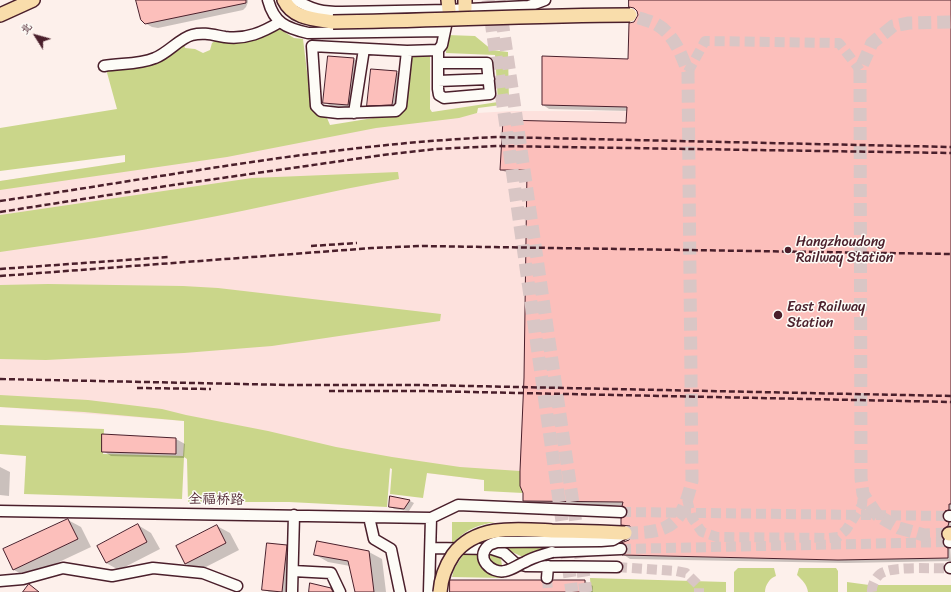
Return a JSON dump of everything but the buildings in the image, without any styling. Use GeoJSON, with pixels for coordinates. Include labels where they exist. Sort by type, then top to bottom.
{"type":"FeatureCollection","features":[{"type":"Feature","properties":{"kind":"main road"},"geometry":{"type":"LineString","coordinates":[[0,15],[33,0]]}},
{"type":"Feature","properties":{"kind":"main road"},"geometry":{"type":"LineString","coordinates":[[284,0],[286,5],[296,14],[308,18],[333,22],[412,21],[553,15],[630,15]]}},
{"type":"Feature","properties":{"kind":"main road"},"geometry":{"type":"LineString","coordinates":[[440,592],[443,574],[448,563],[456,552],[464,543],[473,537],[487,532],[512,529],[625,533]]}},
{"type":"Feature","properties":{"kind":"street"},"geometry":{"type":"LineString","coordinates":[[268,0],[272,12],[280,22],[293,30],[308,33],[444,31]]}},
{"type":"Feature","properties":{"kind":"street"},"geometry":{"type":"LineString","coordinates":[[296,0],[310,8],[326,12],[465,4],[529,6],[545,0]]}},
{"type":"Feature","properties":{"kind":"street"},"geometry":{"type":"LineString","coordinates":[[438,63],[487,63],[490,94],[444,98],[439,95],[438,81],[438,63],[438,50],[442,45],[449,5]]}},
{"type":"Feature","properties":{"kind":"street"},"geometry":{"type":"LineString","coordinates":[[104,66],[117,64],[128,65],[156,58],[189,36],[201,33],[236,38],[263,32],[280,22]]}},
{"type":"Feature","properties":{"kind":"street"},"geometry":{"type":"LineString","coordinates":[[407,51],[401,106],[396,111],[338,113],[321,111],[316,106],[312,46],[407,51],[438,50]]}},
{"type":"Feature","properties":{"kind":"street"},"geometry":{"type":"LineString","coordinates":[[354,113],[364,49]]}},
{"type":"Feature","properties":{"kind":"street"},"geometry":{"type":"LineString","coordinates":[[438,81],[489,79]]}},
{"type":"Feature","properties":{"kind":"street"},"geometry":{"type":"LineString","coordinates":[[429,592],[431,518],[458,505],[621,512]]}},
{"type":"Feature","properties":{"kind":"street","name":"全福桥路"},"geometry":{"type":"LineString","coordinates":[[0,511],[431,518]]}},
{"type":"Feature","properties":{"kind":"street"},"geometry":{"type":"LineString","coordinates":[[292,592],[294,515]]}},
{"type":"Feature","properties":{"kind":"street"},"geometry":{"type":"LineString","coordinates":[[369,517],[374,539],[391,548],[400,592]]}},
{"type":"Feature","properties":{"kind":"street"},"geometry":{"type":"LineString","coordinates":[[621,549],[552,552],[526,561],[506,571],[498,572],[489,568],[484,561],[483,556],[488,546],[497,542],[601,541],[614,540],[625,533]]}},
{"type":"Feature","properties":{"kind":"street"},"geometry":{"type":"LineString","coordinates":[[431,548],[492,549],[504,553],[515,562],[526,566],[617,567]]}},
{"type":"Feature","properties":{"kind":"street"},"geometry":{"type":"LineString","coordinates":[[547,578],[548,566]]}},
{"type":"Feature","properties":{"kind":"street"},"geometry":{"type":"LineString","coordinates":[[0,581],[23,579],[63,568],[112,576],[153,568],[203,573],[237,586]]}},
{"type":"Feature","properties":{"kind":"street"},"geometry":{"type":"LineString","coordinates":[[293,571],[331,573],[340,592]]}},
{"type":"Feature","properties":{"kind":"shaded area"},"geometry":{"type":"Polygon","coordinates":[[[512,111],[951,112],[951,492],[484,480],[392,469],[184,421],[0,407],[0,181],[477,113],[512,111]]]}},
{"type":"Feature","properties":{"kind":"green space"},"geometry":{"type":"Polygon","coordinates":[[[276,27],[294,38],[303,39],[311,105],[317,113],[327,118],[330,125],[398,114],[410,55],[430,54],[430,109],[432,112],[498,102],[495,55],[446,53],[447,35],[475,36],[492,50],[508,52],[509,104],[478,108],[477,113],[459,118],[376,128],[227,157],[0,190],[0,181],[125,162],[125,155],[0,171],[0,128],[117,109],[106,69],[184,44],[185,48],[195,49],[203,53],[210,50],[212,43],[218,39],[276,27]]]}},
{"type":"Feature","properties":{"kind":"green space"},"geometry":{"type":"Polygon","coordinates":[[[398,172],[399,179],[217,216],[120,234],[0,252],[0,215],[252,178],[398,172]]]}},
{"type":"Feature","properties":{"kind":"green space"},"geometry":{"type":"Polygon","coordinates":[[[48,284],[218,288],[441,314],[440,321],[272,346],[184,353],[46,360],[0,359],[0,285],[48,284]]]}},
{"type":"Feature","properties":{"kind":"green space"},"geometry":{"type":"Polygon","coordinates":[[[0,395],[88,400],[162,409],[336,447],[392,457],[460,467],[520,471],[520,486],[523,493],[484,491],[484,480],[427,473],[423,498],[390,494],[392,469],[390,468],[387,507],[289,502],[188,502],[187,459],[184,457],[182,499],[24,494],[26,456],[0,454],[0,425],[104,429],[103,454],[183,456],[184,421],[84,412],[0,407],[0,395]]]}},
{"type":"Feature","properties":{"kind":"green space"},"geometry":{"type":"Polygon","coordinates":[[[452,522],[495,522],[472,529],[452,544],[452,522]]]}},
{"type":"Feature","properties":{"kind":"green space"},"geometry":{"type":"Polygon","coordinates":[[[499,546],[554,547],[523,557],[499,546]]]}},
{"type":"Feature","properties":{"kind":"green space"},"geometry":{"type":"Polygon","coordinates":[[[491,554],[501,559],[504,578],[452,577],[454,569],[463,555],[491,554]]]}},
{"type":"Feature","properties":{"kind":"green space"},"geometry":{"type":"Polygon","coordinates":[[[738,568],[774,568],[776,576],[768,582],[765,592],[734,592],[734,572],[738,568]]]}},
{"type":"Feature","properties":{"kind":"green space"},"geometry":{"type":"Polygon","coordinates":[[[799,568],[836,568],[838,571],[838,592],[808,592],[805,584],[797,575],[799,568]]]}},
{"type":"Feature","properties":{"kind":"green space"},"geometry":{"type":"Polygon","coordinates":[[[590,578],[726,582],[726,592],[591,592],[590,578]]]}},
{"type":"Feature","properties":{"kind":"green space"},"geometry":{"type":"Polygon","coordinates":[[[847,582],[869,585],[951,585],[951,592],[847,592],[847,582]]]}},
{"type":"Feature","properties":{"kind":"tunnel"},"geometry":{"type":"LineString","coordinates":[[488,0],[572,592]]}},
{"type":"Feature","properties":{"kind":"tunnel"},"geometry":{"type":"LineString","coordinates":[[499,0],[586,592]]}},
{"type":"Feature","properties":{"kind":"tunnel"},"geometry":{"type":"LineString","coordinates":[[625,533],[653,531],[672,524],[683,508],[692,481],[688,72],[683,58],[668,33],[650,21],[630,15]]}},
{"type":"Feature","properties":{"kind":"tunnel"},"geometry":{"type":"LineString","coordinates":[[949,534],[924,535],[899,528],[877,515],[863,494],[861,478],[860,70],[872,43],[893,26],[909,23],[951,22]]}},
{"type":"Feature","properties":{"kind":"tunnel"},"geometry":{"type":"LineString","coordinates":[[688,72],[705,41],[839,43],[860,70]]}},
{"type":"Feature","properties":{"kind":"tunnel"},"geometry":{"type":"LineString","coordinates":[[687,499],[692,518],[702,532],[717,537],[829,538],[838,537],[846,530],[862,505],[863,494]]}},
{"type":"Feature","properties":{"kind":"tunnel"},"geometry":{"type":"LineString","coordinates":[[621,512],[949,516]]}},
{"type":"Feature","properties":{"kind":"tunnel"},"geometry":{"type":"LineString","coordinates":[[621,549],[949,542]]}},
{"type":"Feature","properties":{"kind":"tunnel"},"geometry":{"type":"LineString","coordinates":[[617,567],[686,573],[699,586],[699,592]]}},
{"type":"Feature","properties":{"kind":"tunnel"},"geometry":{"type":"LineString","coordinates":[[872,592],[872,586],[879,575],[890,570],[907,568],[950,568]]}},
{"type":"Feature","properties":{"kind":"tunnel"},"geometry":{"type":"LineString","coordinates":[[547,578],[548,592]]}},
{"type":"Feature","properties":{"kind":"railway"},"geometry":{"type":"LineString","coordinates":[[0,201],[310,154],[434,141],[497,137],[951,147]]}},
{"type":"Feature","properties":{"kind":"railway"},"geometry":{"type":"LineString","coordinates":[[0,212],[173,185],[383,155],[436,149],[497,146],[951,153]]}},
{"type":"Feature","properties":{"kind":"railway"},"geometry":{"type":"LineString","coordinates":[[311,246],[357,243]]}},
{"type":"Feature","properties":{"kind":"railway"},"geometry":{"type":"LineString","coordinates":[[0,276],[372,248],[422,246],[951,254]]}},
{"type":"Feature","properties":{"kind":"railway"},"geometry":{"type":"LineString","coordinates":[[0,269],[168,257]]}},
{"type":"Feature","properties":{"kind":"railway"},"geometry":{"type":"LineString","coordinates":[[0,379],[288,385],[422,385],[951,396]]}},
{"type":"Feature","properties":{"kind":"railway"},"geometry":{"type":"LineString","coordinates":[[137,388],[211,389]]}},
{"type":"Feature","properties":{"kind":"railway"},"geometry":{"type":"LineString","coordinates":[[329,391],[423,391],[951,402]]}},
{"type":"Feature","properties":{"kind":"place","name":"Hangzhoudong Railway Station"},"geometry":{"type":"Point","coordinates":[788,250]}},
{"type":"Feature","properties":{"kind":"place","name":"East Railway Station"},"geometry":{"type":"Point","coordinates":[778,315]}}]}
